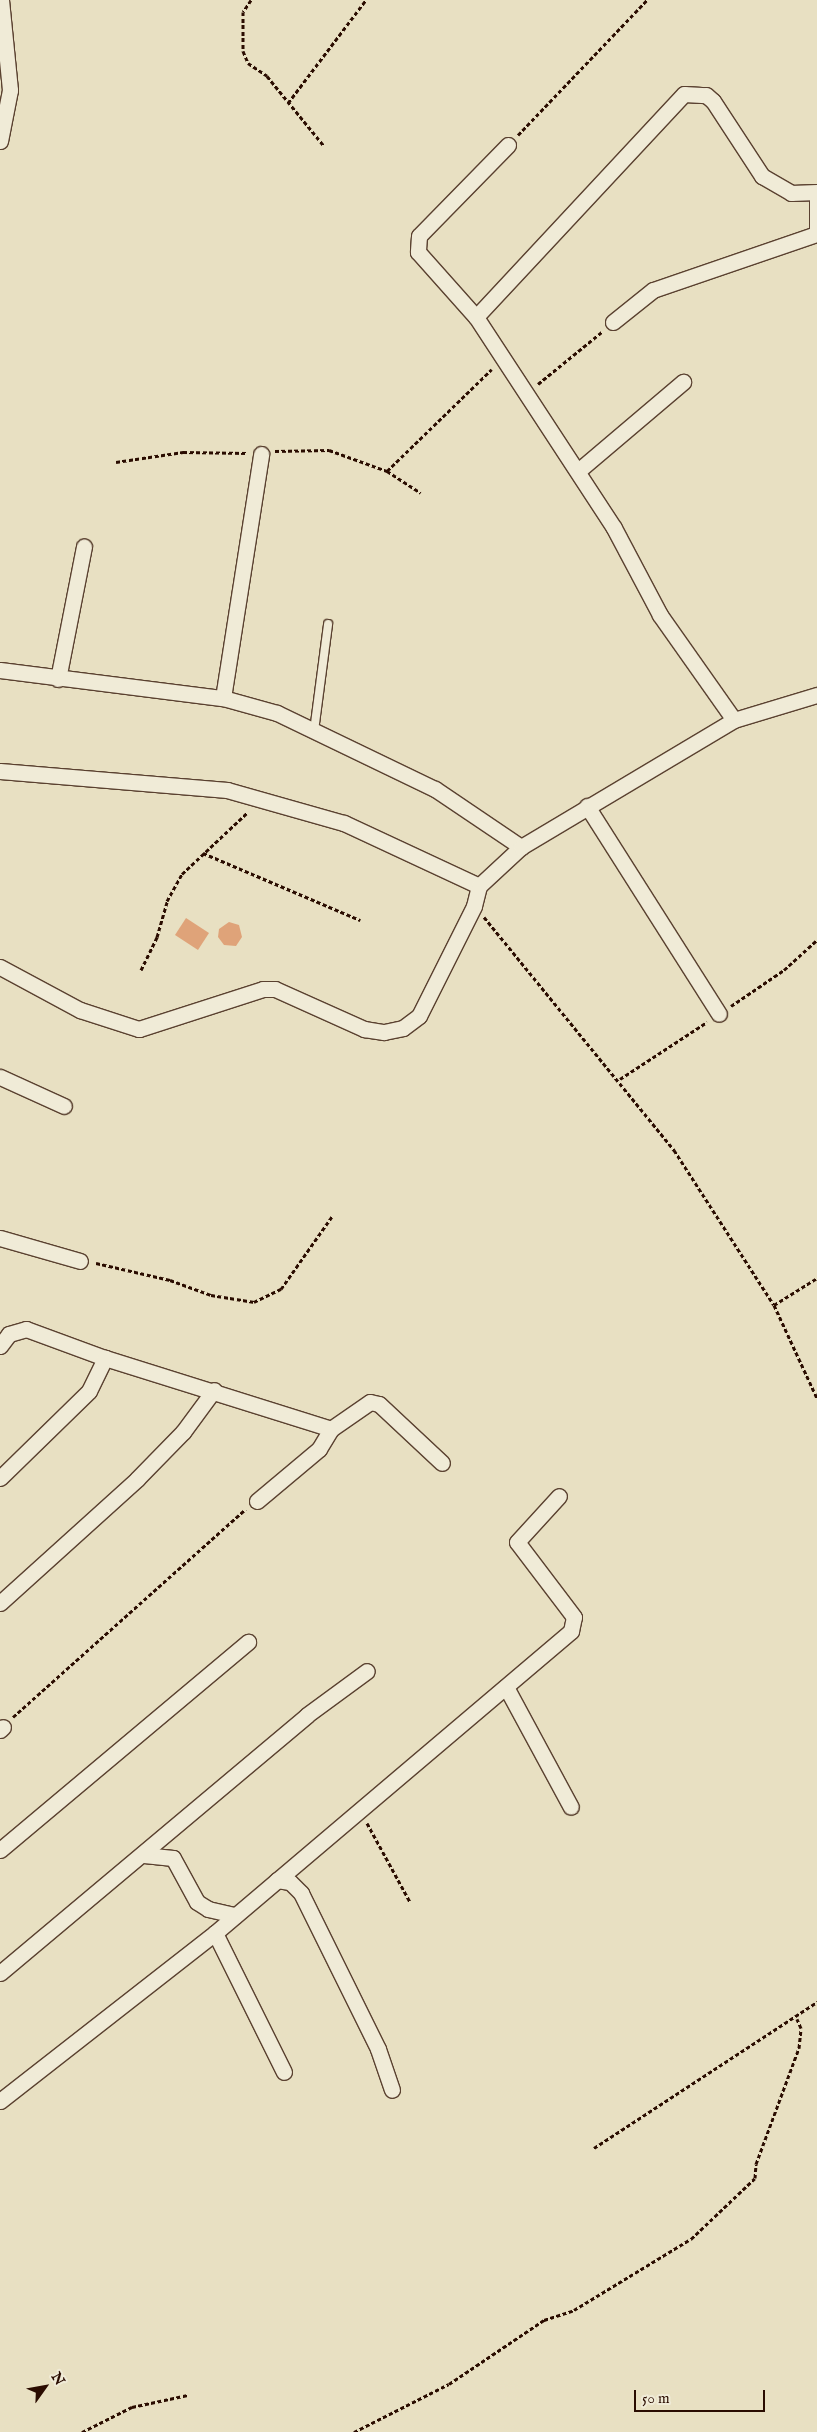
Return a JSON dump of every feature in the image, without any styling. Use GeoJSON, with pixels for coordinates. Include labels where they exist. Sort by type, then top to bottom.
{"type":"FeatureCollection","features":[{"type":"Feature","properties":{"kind":"street"},"geometry":{"type":"LineString","coordinates":[[0,141],[10,90],[1,0]]}},
{"type":"Feature","properties":{"kind":"street"},"geometry":{"type":"LineString","coordinates":[[476,317],[684,94],[706,95],[713,101],[762,176],[791,193],[817,192]]}},
{"type":"Feature","properties":{"kind":"street"},"geometry":{"type":"LineString","coordinates":[[508,145],[417,243],[418,252],[476,317],[578,471],[660,615],[734,720]]}},
{"type":"Feature","properties":{"kind":"street"},"geometry":{"type":"LineString","coordinates":[[817,200],[817,229]]}},
{"type":"Feature","properties":{"kind":"street"},"geometry":{"type":"LineString","coordinates":[[613,322],[653,290],[817,234]]}},
{"type":"Feature","properties":{"kind":"street"},"geometry":{"type":"LineString","coordinates":[[578,471],[683,382]]}},
{"type":"Feature","properties":{"kind":"street"},"geometry":{"type":"LineString","coordinates":[[223,698],[261,454]]}},
{"type":"Feature","properties":{"kind":"street"},"geometry":{"type":"LineString","coordinates":[[58,679],[84,547]]}},
{"type":"Feature","properties":{"kind":"street"},"geometry":{"type":"LineString","coordinates":[[0,670],[58,679],[223,698],[277,713],[466,806],[521,847]]}},
{"type":"Feature","properties":{"kind":"street"},"geometry":{"type":"LineString","coordinates":[[0,967],[80,1010],[140,1029],[263,988],[275,989],[364,1029],[384,1032],[403,1028],[419,1016],[474,906],[479,886],[521,847],[587,806],[661,767],[734,720],[817,695]]}},
{"type":"Feature","properties":{"kind":"street"},"geometry":{"type":"LineString","coordinates":[[0,771],[227,790],[344,823],[479,886]]}},
{"type":"Feature","properties":{"kind":"street"},"geometry":{"type":"LineString","coordinates":[[587,806],[720,1014]]}},
{"type":"Feature","properties":{"kind":"street"},"geometry":{"type":"LineString","coordinates":[[0,1076],[64,1106]]}},
{"type":"Feature","properties":{"kind":"street"},"geometry":{"type":"LineString","coordinates":[[0,1238],[80,1261]]}},
{"type":"Feature","properties":{"kind":"street"},"geometry":{"type":"LineString","coordinates":[[0,1346],[9,1334],[26,1329],[105,1358],[214,1390],[331,1429]]}},
{"type":"Feature","properties":{"kind":"street"},"geometry":{"type":"LineString","coordinates":[[0,1478],[89,1391],[105,1358]]}},
{"type":"Feature","properties":{"kind":"street"},"geometry":{"type":"LineString","coordinates":[[0,1604],[144,1472],[183,1432],[214,1390]]}},
{"type":"Feature","properties":{"kind":"street"},"geometry":{"type":"LineString","coordinates":[[256,1501],[319,1449],[331,1429],[362,1404],[379,1404],[442,1463]]}},
{"type":"Feature","properties":{"kind":"street"},"geometry":{"type":"LineString","coordinates":[[0,2101],[216,1933],[506,1688],[574,1626],[574,1617],[517,1542],[559,1496]]}},
{"type":"Feature","properties":{"kind":"street"},"geometry":{"type":"LineString","coordinates":[[0,1850],[248,1642]]}},
{"type":"Feature","properties":{"kind":"street"},"geometry":{"type":"LineString","coordinates":[[0,1973],[144,1855],[307,1715],[367,1670]]}},
{"type":"Feature","properties":{"kind":"street"},"geometry":{"type":"LineString","coordinates":[[506,1688],[571,1807]]}},
{"type":"Feature","properties":{"kind":"street"},"geometry":{"type":"LineString","coordinates":[[144,1855],[173,1858],[197,1902],[208,1910],[236,1915]]}},
{"type":"Feature","properties":{"kind":"street"},"geometry":{"type":"LineString","coordinates":[[277,1880],[290,1882],[306,1902],[378,2048],[392,2090]]}},
{"type":"Feature","properties":{"kind":"street"},"geometry":{"type":"LineString","coordinates":[[216,1933],[284,2072]]}},
{"type":"Feature","properties":{"kind":"lane"},"geometry":{"type":"LineString","coordinates":[[314,731],[328,624]]}},
{"type":"Feature","properties":{"kind":"path"},"geometry":{"type":"LineString","coordinates":[[251,0],[243,12],[243,51],[248,63],[267,76],[324,146]]}},
{"type":"Feature","properties":{"kind":"path"},"geometry":{"type":"LineString","coordinates":[[288,103],[366,0]]}},
{"type":"Feature","properties":{"kind":"path"},"geometry":{"type":"LineString","coordinates":[[508,145],[647,0]]}},
{"type":"Feature","properties":{"kind":"path"},"geometry":{"type":"LineString","coordinates":[[526,394],[613,322]]}},
{"type":"Feature","properties":{"kind":"path"},"geometry":{"type":"LineString","coordinates":[[387,472],[503,358]]}},
{"type":"Feature","properties":{"kind":"path"},"geometry":{"type":"LineString","coordinates":[[140,970],[157,937],[167,901],[202,853],[238,826],[257,800]]}},
{"type":"Feature","properties":{"kind":"path"},"geometry":{"type":"LineString","coordinates":[[202,853],[360,920]]}},
{"type":"Feature","properties":{"kind":"path"},"geometry":{"type":"LineString","coordinates":[[474,906],[668,1142],[774,1305],[817,1398]]}},
{"type":"Feature","properties":{"kind":"path"},"geometry":{"type":"LineString","coordinates":[[80,1261],[170,1280],[210,1295],[254,1302],[281,1289],[333,1215]]}},
{"type":"Feature","properties":{"kind":"path"},"geometry":{"type":"LineString","coordinates":[[774,1305],[817,1278]]}},
{"type":"Feature","properties":{"kind":"path"},"geometry":{"type":"LineString","coordinates":[[1,1728],[256,1501]]}},
{"type":"Feature","properties":{"kind":"path"},"geometry":{"type":"LineString","coordinates":[[353,1816],[374,1832],[410,1902]]}},
{"type":"Feature","properties":{"kind":"path"},"geometry":{"type":"LineString","coordinates":[[594,2148],[797,2019],[817,2002]]}},
{"type":"Feature","properties":{"kind":"path"},"geometry":{"type":"LineString","coordinates":[[354,2432],[449,2384],[544,2320],[574,2310],[691,2239],[755,2178],[756,2164],[799,2048],[801,2028],[797,2019]]}},
{"type":"Feature","properties":{"kind":"path"},"geometry":{"type":"LineString","coordinates":[[82,2432],[132,2408],[188,2395]]}},
{"type":"Feature","properties":{"kind":"building"},"geometry":{"type":"Polygon","coordinates":[[[186,918],[209,933],[198,950],[175,935],[186,918]]]}},
{"type":"Feature","properties":{"kind":"building"},"geometry":{"type":"Polygon","coordinates":[[[229,922],[239,925],[242,937],[236,946],[224,945],[218,937],[219,929],[229,922]]]}}]}
